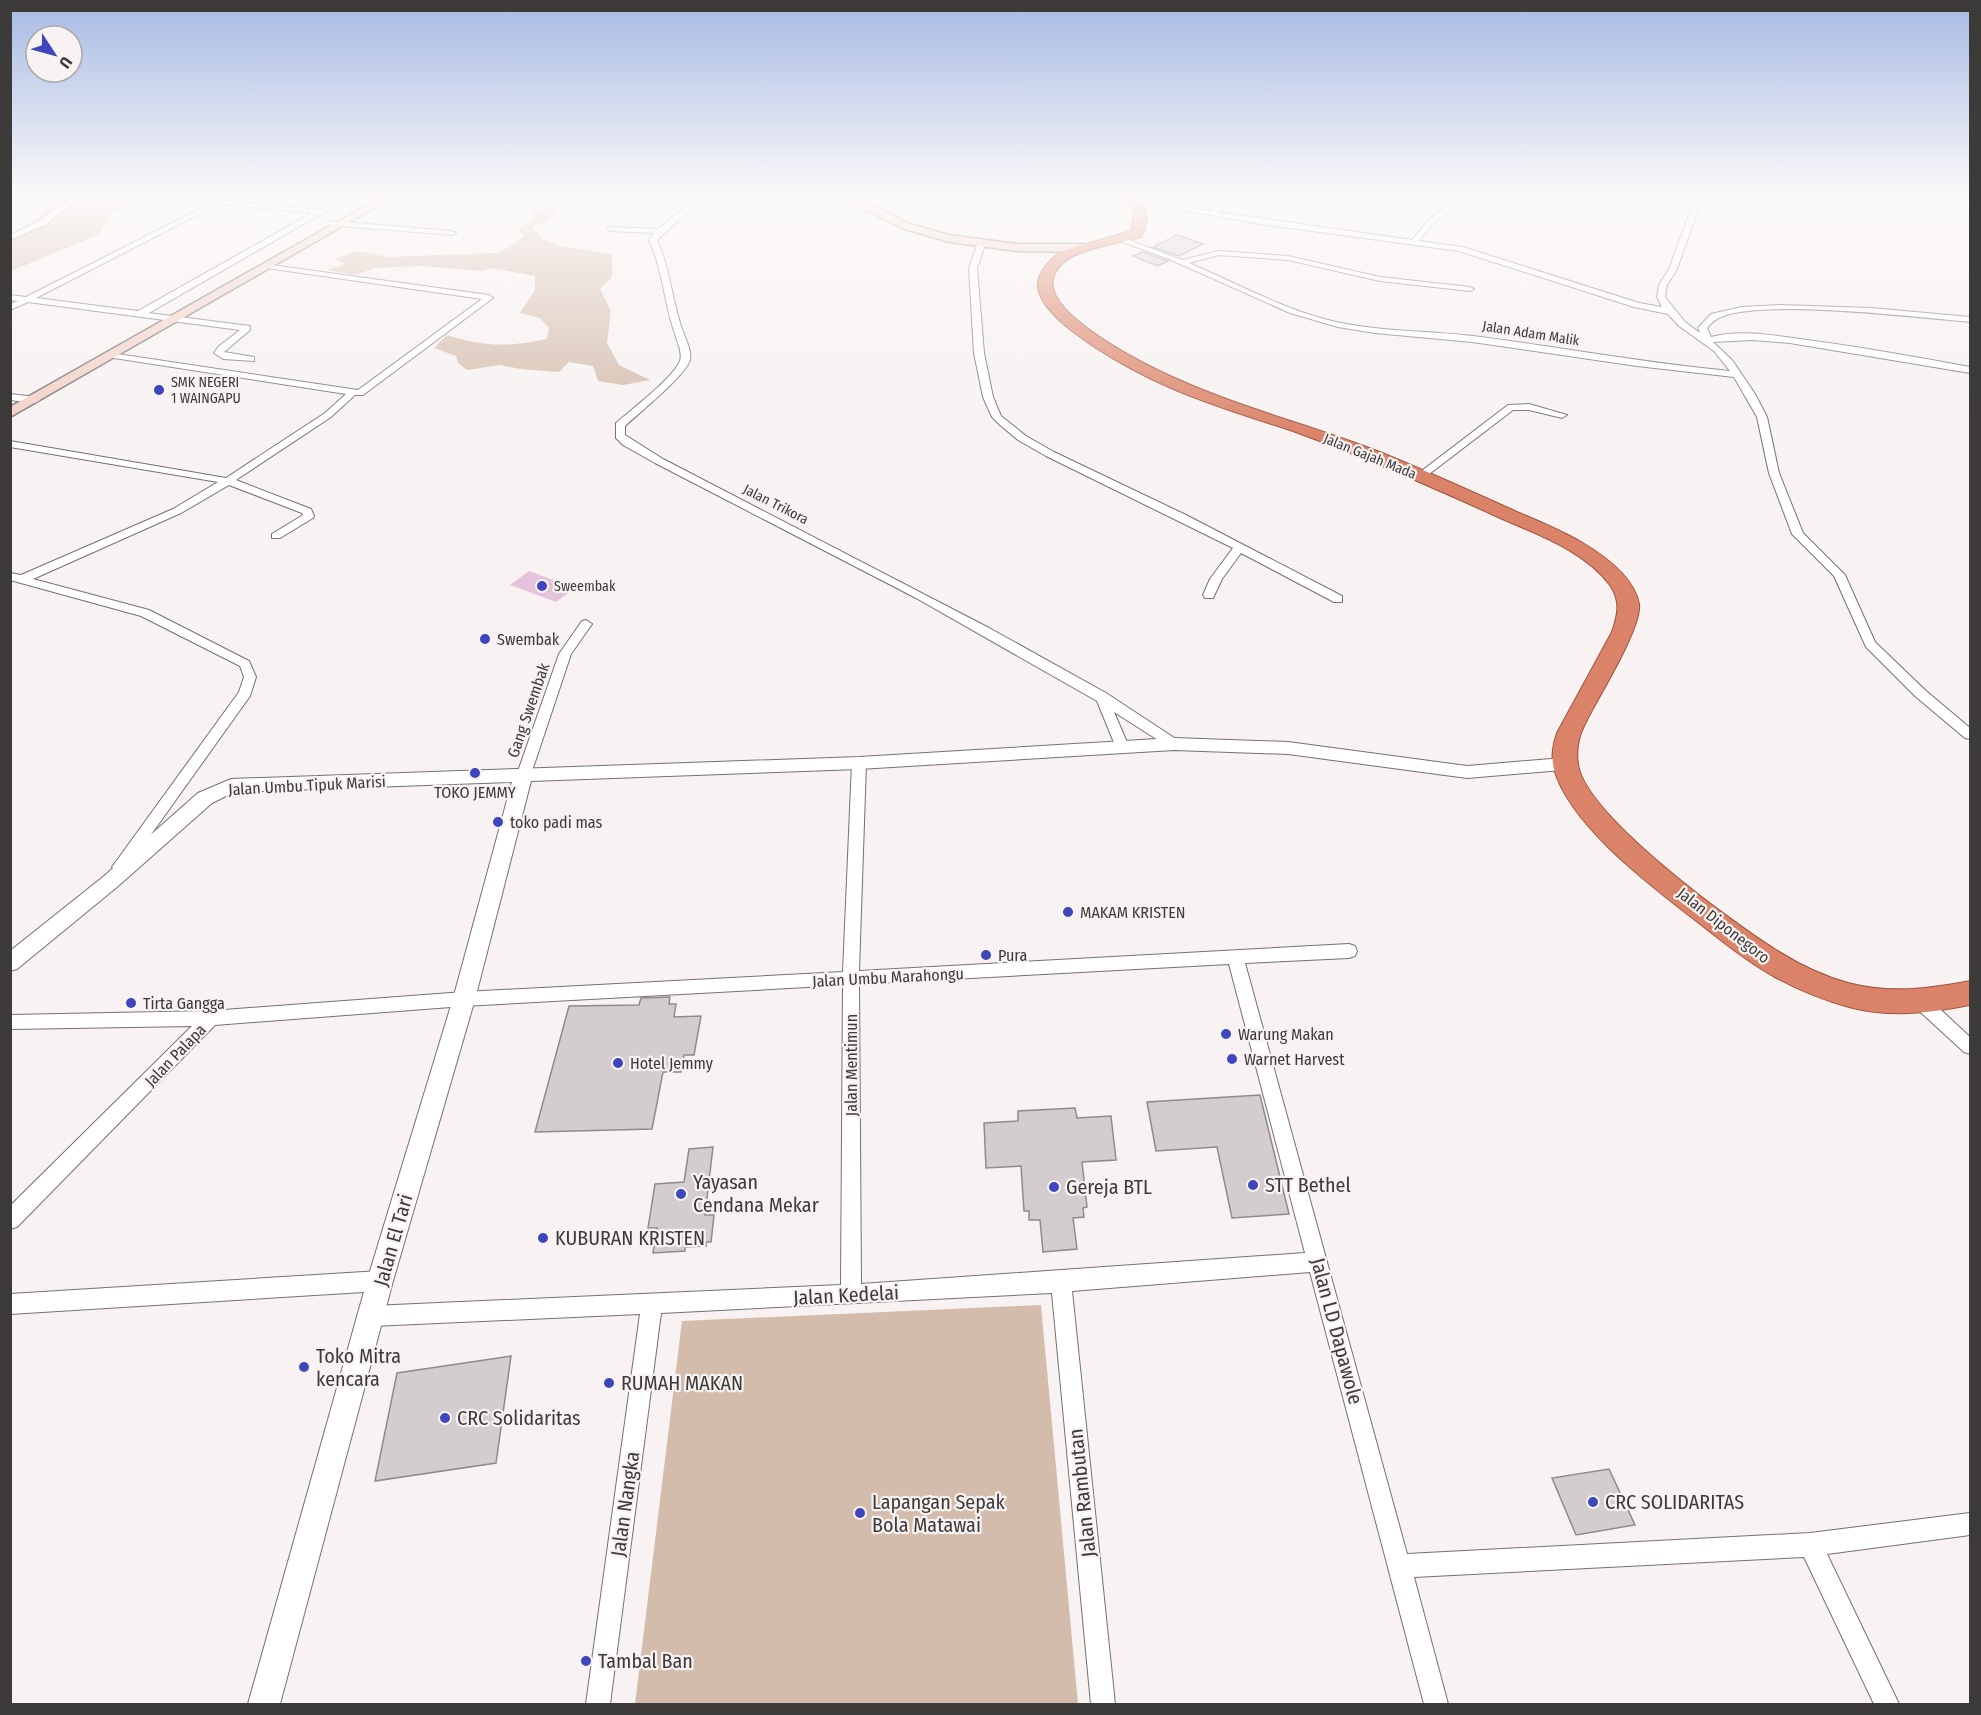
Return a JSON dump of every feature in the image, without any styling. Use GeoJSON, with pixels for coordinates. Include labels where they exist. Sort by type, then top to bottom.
{"type":"FeatureCollection","features":[{"type":"Feature","properties":{"kind":"highway","name":"Jalan Gajah Mada"},"geometry":{"type":"LineString","coordinates":[[1046,276],[1045,288],[1049,300],[1061,314],[1133,362],[1181,387],[1315,434],[1420,476],[1537,527],[1584,552],[1606,569],[1625,594],[1629,604],[1628,615],[1609,658],[1565,742],[1563,764]]}},
{"type":"Feature","properties":{"kind":"highway","name":"Jalan Diponegoro"},"geometry":{"type":"LineString","coordinates":[[1563,764],[1572,787],[1598,822],[1664,879],[1764,958],[1807,981],[1849,995],[1873,1000],[1921,1002],[1971,993]]}},
{"type":"Feature","properties":{"kind":"main road"},"geometry":{"type":"LineString","coordinates":[[10,413],[114,355],[169,319],[244,276]]}},
{"type":"Feature","properties":{"kind":"main road"},"geometry":{"type":"LineString","coordinates":[[14,400],[248,276]]}},
{"type":"Feature","properties":{"kind":"street"},"geometry":{"type":"LineString","coordinates":[[10,308],[73,276]]}},
{"type":"Feature","properties":{"kind":"street"},"geometry":{"type":"LineString","coordinates":[[138,315],[207,276]]}},
{"type":"Feature","properties":{"kind":"street"},"geometry":{"type":"LineString","coordinates":[[114,355],[362,392],[489,298],[337,276]]}},
{"type":"Feature","properties":{"kind":"street","name":"Jalan Trikora"},"geometry":{"type":"LineString","coordinates":[[664,276],[672,313],[685,351],[685,360],[670,380],[620,425],[620,436],[627,443],[713,494],[951,614],[1101,696],[1174,744]]}},
{"type":"Feature","properties":{"kind":"street"},"geometry":{"type":"LineString","coordinates":[[974,276],[979,353],[988,397],[997,417],[1008,429],[1050,454],[1182,517],[1338,599]]}},
{"type":"Feature","properties":{"kind":"street","name":"Jalan Adam Malik"},"geometry":{"type":"LineString","coordinates":[[1214,276],[1292,310],[1341,325],[1470,339],[1663,368],[1737,375]]}},
{"type":"Feature","properties":{"kind":"street"},"geometry":{"type":"LineString","coordinates":[[1367,276],[1470,289]]}},
{"type":"Feature","properties":{"kind":"street"},"geometry":{"type":"LineString","coordinates":[[1546,276],[1637,305],[1673,312]]}},
{"type":"Feature","properties":{"kind":"street"},"geometry":{"type":"LineString","coordinates":[[1669,276],[1663,285],[1661,297],[1682,324],[1717,350],[1737,375],[1758,408],[1774,472],[1798,534],[1839,575],[1870,644],[1920,693],[1971,735]]}},
{"type":"Feature","properties":{"kind":"street"},"geometry":{"type":"LineString","coordinates":[[10,297],[246,328],[219,353],[227,357],[251,359]]}},
{"type":"Feature","properties":{"kind":"street"},"geometry":{"type":"LineString","coordinates":[[1706,340],[1702,328],[1703,323],[1708,319],[1719,314],[1764,306],[1804,306],[1971,319]]}},
{"type":"Feature","properties":{"kind":"street"},"geometry":{"type":"LineString","coordinates":[[1706,340],[1733,336],[1824,345],[1971,370]]}},
{"type":"Feature","properties":{"kind":"street"},"geometry":{"type":"LineString","coordinates":[[17,578],[168,515],[228,482],[328,415],[353,392]]}},
{"type":"Feature","properties":{"kind":"street"},"geometry":{"type":"LineString","coordinates":[[14,400],[35,400]]}},
{"type":"Feature","properties":{"kind":"street"},"geometry":{"type":"LineString","coordinates":[[1420,476],[1511,407],[1529,407],[1562,415]]}},
{"type":"Feature","properties":{"kind":"street"},"geometry":{"type":"LineString","coordinates":[[10,444],[228,482],[307,511],[309,516],[276,536]]}},
{"type":"Feature","properties":{"kind":"street"},"geometry":{"type":"LineString","coordinates":[[1209,595],[1216,579],[1239,548]]}},
{"type":"Feature","properties":{"kind":"street"},"geometry":{"type":"LineString","coordinates":[[17,578],[145,613],[245,664],[250,677],[245,693],[110,882]]}},
{"type":"Feature","properties":{"kind":"street","name":"Gang Swembak"},"geometry":{"type":"LineString","coordinates":[[523,777],[565,654],[586,624]]}},
{"type":"Feature","properties":{"kind":"street"},"geometry":{"type":"LineString","coordinates":[[1101,696],[1122,747]]}},
{"type":"Feature","properties":{"kind":"street","name":"Jalan Umbu Tipuk Marisi"},"geometry":{"type":"LineString","coordinates":[[10,963],[110,882],[205,798],[231,786],[859,763],[1174,744],[1279,747],[1467,772],[1563,764]]}},
{"type":"Feature","properties":{"kind":"street","name":"Jalan Mentimun"},"geometry":{"type":"LineString","coordinates":[[851,1295],[851,979],[859,763]]}},
{"type":"Feature","properties":{"kind":"street","name":"Jalan El Tari"},"geometry":{"type":"LineString","coordinates":[[264,1704],[380,1281],[464,999],[523,777]]}},
{"type":"Feature","properties":{"kind":"street","name":"Jalan Umbu Marahongu"},"geometry":{"type":"LineString","coordinates":[[464,999],[1236,959],[1349,951]]}},
{"type":"Feature","properties":{"kind":"street","name":"Jalan LD Dapawole"},"geometry":{"type":"LineString","coordinates":[[1236,959],[1436,1704]]}},
{"type":"Feature","properties":{"kind":"street","name":"Jalan Palapa"},"geometry":{"type":"LineString","coordinates":[[10,1220],[211,1018],[464,999]]}},
{"type":"Feature","properties":{"kind":"street"},"geometry":{"type":"LineString","coordinates":[[1921,1002],[1971,1047]]}},
{"type":"Feature","properties":{"kind":"street"},"geometry":{"type":"LineString","coordinates":[[10,1022],[211,1018]]}},
{"type":"Feature","properties":{"kind":"street","name":"Jalan Kedelai"},"geometry":{"type":"LineString","coordinates":[[372,1316],[851,1295],[1061,1282],[1318,1262]]}},
{"type":"Feature","properties":{"kind":"street"},"geometry":{"type":"LineString","coordinates":[[10,1304],[380,1281]]}},
{"type":"Feature","properties":{"kind":"street","name":"Jalan Rambutan"},"geometry":{"type":"LineString","coordinates":[[1061,1282],[1103,1704]]}},
{"type":"Feature","properties":{"kind":"street","name":"Jalan Nangka"},"geometry":{"type":"LineString","coordinates":[[598,1704],[652,1304]]}},
{"type":"Feature","properties":{"kind":"street"},"geometry":{"type":"LineString","coordinates":[[1399,1566],[1810,1545],[1971,1524]]}},
{"type":"Feature","properties":{"kind":"street"},"geometry":{"type":"LineString","coordinates":[[1810,1545],[1887,1704]]}},
{"type":"Feature","properties":{"kind":"shaded area"},"geometry":{"type":"Polygon","coordinates":[[[535,276],[612,276],[600,289],[611,311],[607,343],[619,365],[650,380],[623,385],[598,381],[593,366],[569,362],[559,372],[500,365],[467,370],[458,363],[456,356],[434,348],[447,335],[485,344],[520,343],[547,339],[549,328],[540,318],[520,313],[535,290],[535,276]]]}},
{"type":"Feature","properties":{"kind":"shaded area","name":"Sweembak"},"geometry":{"type":"Polygon","coordinates":[[[529,571],[575,588],[556,602],[510,585],[529,571]]]}},
{"type":"Feature","properties":{"kind":"shaded area","name":"Lapangan Sepak Bola Matawai"},"geometry":{"type":"Polygon","coordinates":[[[1041,1305],[1078,1704],[635,1704],[682,1321],[1041,1305]]]}},
{"type":"Feature","properties":{"kind":"building","name":"Hotel Jemmy"},"geometry":{"type":"Polygon","coordinates":[[[670,997],[669,1004],[676,1004],[674,1017],[701,1016],[694,1055],[684,1055],[681,1072],[663,1072],[652,1129],[535,1132],[569,1006],[639,1005],[641,998],[670,997]]]}},
{"type":"Feature","properties":{"kind":"building","name":"STT Bethel"},"geometry":{"type":"Polygon","coordinates":[[[1260,1095],[1289,1214],[1232,1218],[1217,1147],[1156,1151],[1147,1102],[1260,1095]]]}},
{"type":"Feature","properties":{"kind":"building","name":"Gereja BTL"},"geometry":{"type":"Polygon","coordinates":[[[1075,1108],[1077,1118],[1111,1116],[1116,1160],[1082,1162],[1087,1207],[1083,1208],[1084,1217],[1073,1218],[1077,1249],[1043,1252],[1040,1220],[1029,1220],[1029,1211],[1024,1211],[1021,1166],[986,1168],[984,1123],[1018,1121],[1018,1111],[1075,1108]]]}},
{"type":"Feature","properties":{"kind":"building","name":"Yayasan Cendana Mekar"},"geometry":{"type":"Polygon","coordinates":[[[713,1147],[705,1215],[714,1215],[711,1242],[706,1242],[706,1246],[685,1247],[685,1251],[653,1253],[657,1228],[648,1228],[655,1184],[684,1182],[689,1149],[713,1147]]]}},
{"type":"Feature","properties":{"kind":"building","name":"CRC Solidaritas"},"geometry":{"type":"Polygon","coordinates":[[[511,1356],[496,1463],[375,1481],[397,1373],[511,1356]]]}},
{"type":"Feature","properties":{"kind":"building","name":"CRC SOLIDARITAS"},"geometry":{"type":"Polygon","coordinates":[[[1609,1469],[1635,1525],[1576,1535],[1552,1478],[1609,1469]]]}},
{"type":"Feature","properties":{"kind":"place","name":"SMK NEGERI 1 WAINGAPU"},"geometry":{"type":"Point","coordinates":[159,390]}},
{"type":"Feature","properties":{"kind":"place","name":"Sweembak"},"geometry":{"type":"Point","coordinates":[542,586]}},
{"type":"Feature","properties":{"kind":"place","name":"Swembak"},"geometry":{"type":"Point","coordinates":[485,639]}},
{"type":"Feature","properties":{"kind":"place","name":"TOKO JEMMY"},"geometry":{"type":"Point","coordinates":[475,773]}},
{"type":"Feature","properties":{"kind":"place","name":"toko padi mas"},"geometry":{"type":"Point","coordinates":[498,822]}},
{"type":"Feature","properties":{"kind":"place","name":"MAKAM KRISTEN"},"geometry":{"type":"Point","coordinates":[1068,912]}},
{"type":"Feature","properties":{"kind":"place","name":"Pura"},"geometry":{"type":"Point","coordinates":[986,955]}},
{"type":"Feature","properties":{"kind":"place","name":"Tirta Gangga"},"geometry":{"type":"Point","coordinates":[131,1003]}},
{"type":"Feature","properties":{"kind":"place","name":"Warung Makan"},"geometry":{"type":"Point","coordinates":[1226,1034]}},
{"type":"Feature","properties":{"kind":"place","name":"Warnet Harvest"},"geometry":{"type":"Point","coordinates":[1232,1059]}},
{"type":"Feature","properties":{"kind":"place","name":"Hotel Jemmy"},"geometry":{"type":"Point","coordinates":[618,1063]}},
{"type":"Feature","properties":{"kind":"place","name":"STT Bethel"},"geometry":{"type":"Point","coordinates":[1253,1185]}},
{"type":"Feature","properties":{"kind":"place","name":"Gereja BTL"},"geometry":{"type":"Point","coordinates":[1054,1187]}},
{"type":"Feature","properties":{"kind":"place","name":"Yayasan Cendana Mekar"},"geometry":{"type":"Point","coordinates":[681,1194]}},
{"type":"Feature","properties":{"kind":"place","name":"KUBURAN KRISTEN"},"geometry":{"type":"Point","coordinates":[543,1238]}},
{"type":"Feature","properties":{"kind":"place","name":"Toko Mitra kencara"},"geometry":{"type":"Point","coordinates":[304,1367]}},
{"type":"Feature","properties":{"kind":"place","name":"RUMAH MAKAN"},"geometry":{"type":"Point","coordinates":[609,1383]}},
{"type":"Feature","properties":{"kind":"place","name":"CRC Solidaritas"},"geometry":{"type":"Point","coordinates":[445,1418]}},
{"type":"Feature","properties":{"kind":"place","name":"CRC SOLIDARITAS"},"geometry":{"type":"Point","coordinates":[1593,1502]}},
{"type":"Feature","properties":{"kind":"place","name":"Lapangan Sepak Bola Matawai"},"geometry":{"type":"Point","coordinates":[860,1513]}},
{"type":"Feature","properties":{"kind":"place","name":"Tambal Ban"},"geometry":{"type":"Point","coordinates":[586,1661]}}]}
